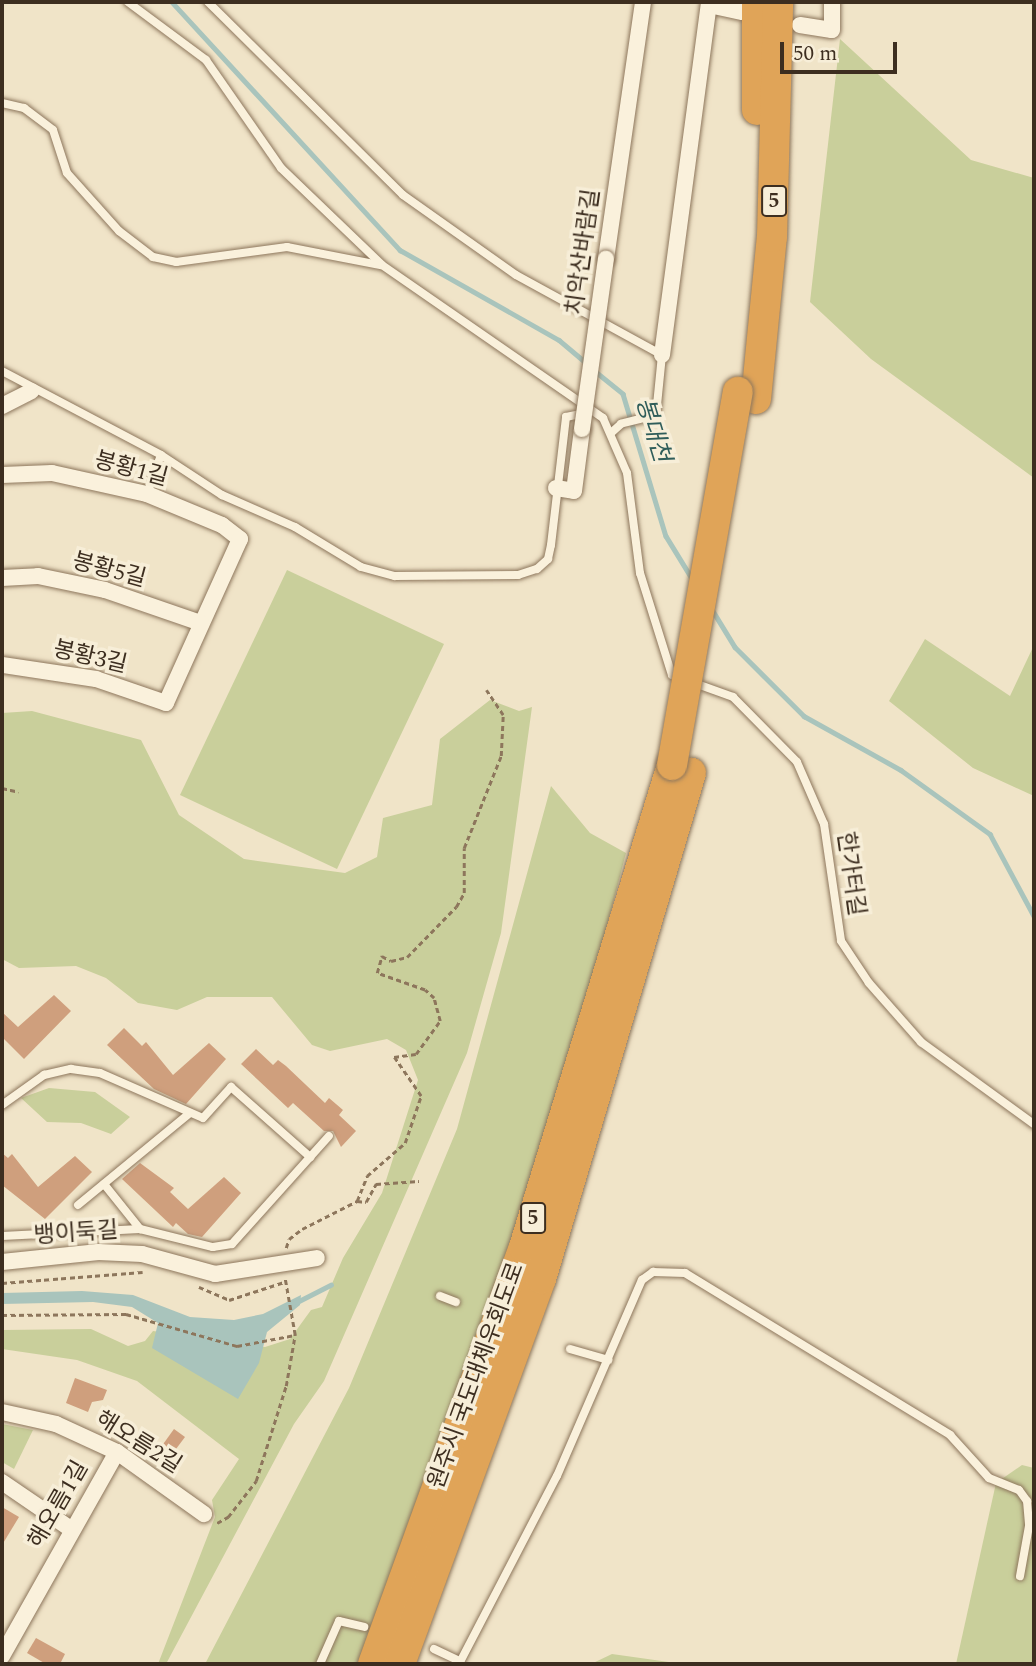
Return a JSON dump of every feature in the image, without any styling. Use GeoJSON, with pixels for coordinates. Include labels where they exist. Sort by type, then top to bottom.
{"type":"FeatureCollection","features":[{"type":"Feature","properties":{"kind":"highway","name":"5"},"geometry":{"type":"LineString","coordinates":[[682,767],[772,237],[778,2]]}},
{"type":"Feature","properties":{"kind":"highway","name":"5"},"geometry":{"type":"LineString","coordinates":[[747,395],[754,250],[749,7]]}},
{"type":"Feature","properties":{"kind":"highway","name":"원주시 국도대체우회도로"},"geometry":{"type":"LineString","coordinates":[[373,1664],[523,1247],[682,767]]}},
{"type":"Feature","properties":{"kind":"highway","name":"원주시 국도대체우회도로"},"geometry":{"type":"LineString","coordinates":[[400,1664],[541,1279],[682,767]]}},
{"type":"Feature","properties":{"kind":"street","name":"치악산바람길"},"geometry":{"type":"LineString","coordinates":[[556,488],[574,491],[643,2]]}},
{"type":"Feature","properties":{"kind":"street"},"geometry":{"type":"LineString","coordinates":[[800,25],[832,30],[832,2]]}},
{"type":"Feature","properties":{"kind":"street"},"geometry":{"type":"LineString","coordinates":[[662,355],[709,5],[749,7]]}},
{"type":"Feature","properties":{"kind":"street"},"geometry":{"type":"LineString","coordinates":[[2,406],[31,391]]}},
{"type":"Feature","properties":{"kind":"street","name":"봉황1길"},"geometry":{"type":"LineString","coordinates":[[2,475],[52,473],[147,494],[222,525],[240,539],[201,624]]}},
{"type":"Feature","properties":{"kind":"street","name":"봉황5길"},"geometry":{"type":"LineString","coordinates":[[2,578],[38,576],[105,590],[201,624]]}},
{"type":"Feature","properties":{"kind":"street","name":"봉황3길"},"geometry":{"type":"LineString","coordinates":[[2,665],[96,678],[166,703],[201,624]]}},
{"type":"Feature","properties":{"kind":"street","name":"뱅이둑길"},"geometry":{"type":"LineString","coordinates":[[2,1262],[99,1252],[142,1254],[215,1274],[317,1258]]}},
{"type":"Feature","properties":{"kind":"street","name":"해오름2길"},"geometry":{"type":"LineString","coordinates":[[2,1412],[71,1429],[117,1452],[204,1514]]}},
{"type":"Feature","properties":{"kind":"street","name":"해오름1길"},"geometry":{"type":"LineString","coordinates":[[2,1656],[16,1626],[117,1452]]}},
{"type":"Feature","properties":{"kind":"street"},"geometry":{"type":"LineString","coordinates":[[2,1482],[71,1529]]}},
{"type":"Feature","properties":{"kind":"street"},"geometry":{"type":"LineString","coordinates":[[2,1617],[16,1626]]}},
{"type":"Feature","properties":{"kind":"lane"},"geometry":{"type":"LineString","coordinates":[[128,2],[206,60],[281,168],[382,265],[594,412]]}},
{"type":"Feature","properties":{"kind":"lane"},"geometry":{"type":"LineString","coordinates":[[208,2],[403,195],[516,275],[662,355],[656,415],[647,415],[621,425],[612,432]]}},
{"type":"Feature","properties":{"kind":"lane"},"geometry":{"type":"LineString","coordinates":[[2,103],[24,108],[53,130],[67,173],[119,231],[153,257],[176,262],[287,247],[382,265]]}},
{"type":"Feature","properties":{"kind":"lane"},"geometry":{"type":"LineString","coordinates":[[2,372],[31,391],[162,455],[222,495],[295,527],[361,567],[395,576],[518,575],[537,569],[548,559],[551,545],[566,416],[594,412]]}},
{"type":"Feature","properties":{"kind":"lane","name":"한가터길"},"geometry":{"type":"LineString","coordinates":[[594,412],[603,418],[612,432],[627,473],[640,573],[672,675],[733,697],[797,762],[824,824],[841,941],[869,983],[920,1042],[1034,1124]]}},
{"type":"Feature","properties":{"kind":"lane"},"geometry":{"type":"LineString","coordinates":[[147,494],[162,455]]}},
{"type":"Feature","properties":{"kind":"lane"},"geometry":{"type":"LineString","coordinates":[[2,1105],[44,1075],[71,1069],[100,1073],[203,1118],[231,1087],[310,1157]]}},
{"type":"Feature","properties":{"kind":"lane"},"geometry":{"type":"LineString","coordinates":[[78,1205],[190,1114]]}},
{"type":"Feature","properties":{"kind":"lane"},"geometry":{"type":"LineString","coordinates":[[2,1236],[140,1229],[213,1247],[232,1244],[329,1136]]}},
{"type":"Feature","properties":{"kind":"lane"},"geometry":{"type":"LineString","coordinates":[[104,1184],[140,1229]]}},
{"type":"Feature","properties":{"kind":"lane"},"geometry":{"type":"LineString","coordinates":[[434,1649],[460,1662],[556,1476],[642,1280],[653,1272],[685,1273],[950,1435],[989,1478],[1018,1490],[1027,1501],[1029,1526],[1020,1576]]}},
{"type":"Feature","properties":{"kind":"lane"},"geometry":{"type":"LineString","coordinates":[[440,1296],[456,1302]]}},
{"type":"Feature","properties":{"kind":"lane"},"geometry":{"type":"LineString","coordinates":[[570,1349],[608,1360]]}},
{"type":"Feature","properties":{"kind":"lane"},"geometry":{"type":"LineString","coordinates":[[320,1664],[339,1621],[364,1627]]}},
{"type":"Feature","properties":{"kind":"path"},"geometry":{"type":"LineString","coordinates":[[357,1201],[368,1176],[405,1143],[421,1096],[394,1056],[416,1054],[437,1029],[434,998],[377,973],[382,957],[391,961],[407,957],[456,907],[464,893],[464,848],[501,756],[503,715],[486,690]]}},
{"type":"Feature","properties":{"kind":"path"},"geometry":{"type":"LineString","coordinates":[[2,788],[19,792]]}},
{"type":"Feature","properties":{"kind":"path"},"geometry":{"type":"LineString","coordinates":[[286,1247],[289,1239],[302,1229],[357,1201],[366,1202],[376,1184],[419,1181]]}},
{"type":"Feature","properties":{"kind":"path"},"geometry":{"type":"LineString","coordinates":[[2,1283],[149,1272]]}},
{"type":"Feature","properties":{"kind":"path"},"geometry":{"type":"LineString","coordinates":[[195,1286],[229,1300],[284,1282]]}},
{"type":"Feature","properties":{"kind":"path"},"geometry":{"type":"LineString","coordinates":[[228,1517],[256,1481],[286,1385],[295,1335],[293,1312],[287,1294]]}},
{"type":"Feature","properties":{"kind":"path"},"geometry":{"type":"LineString","coordinates":[[2,1315],[125,1314],[153,1325],[237,1346],[295,1335]]}},
{"type":"Feature","properties":{"kind":"green space"},"geometry":{"type":"Polygon","coordinates":[[[840,39],[971,160],[1034,178],[1034,478],[871,359],[810,302],[840,39]]]}},
{"type":"Feature","properties":{"kind":"green space"},"geometry":{"type":"Polygon","coordinates":[[[287,570],[444,644],[337,869],[180,795],[287,570]]]}},
{"type":"Feature","properties":{"kind":"green space"},"geometry":{"type":"Polygon","coordinates":[[[925,639],[1010,696],[1034,645],[1034,796],[973,768],[889,701],[925,639]]]}},
{"type":"Feature","properties":{"kind":"green space"},"geometry":{"type":"Polygon","coordinates":[[[490,700],[519,711],[532,707],[501,933],[467,1053],[324,1381],[294,1424],[166,1664],[158,1664],[215,1517],[212,1500],[239,1459],[137,1381],[77,1360],[2,1349],[2,1330],[91,1329],[128,1346],[145,1341],[153,1331],[265,1347],[290,1339],[311,1310],[322,1307],[343,1258],[382,1193],[418,1080],[406,1050],[387,1039],[330,1051],[312,1045],[272,997],[207,997],[177,1010],[138,1003],[106,978],[76,966],[19,968],[2,959],[2,713],[32,711],[141,740],[179,815],[244,859],[345,873],[377,857],[383,818],[432,805],[440,739],[490,700]]]}},
{"type":"Feature","properties":{"kind":"green space"},"geometry":{"type":"Polygon","coordinates":[[[551,786],[590,833],[626,853],[560,1107],[362,1664],[205,1664],[349,1388],[457,1129],[551,786]]]}},
{"type":"Feature","properties":{"kind":"green space"},"geometry":{"type":"Polygon","coordinates":[[[49,1088],[95,1092],[130,1117],[111,1134],[81,1123],[47,1122],[21,1098],[49,1088]]]}},
{"type":"Feature","properties":{"kind":"green space"},"geometry":{"type":"Polygon","coordinates":[[[2,1424],[33,1430],[14,1469],[2,1462],[2,1424]]]}},
{"type":"Feature","properties":{"kind":"green space"},"geometry":{"type":"Polygon","coordinates":[[[1022,1465],[1034,1468],[1034,1664],[956,1664],[996,1483],[1022,1465]]]}},
{"type":"Feature","properties":{"kind":"green space"},"geometry":{"type":"Polygon","coordinates":[[[612,1654],[683,1664],[591,1664],[612,1654]]]}},
{"type":"Feature","properties":{"kind":"water"},"geometry":{"type":"Polygon","coordinates":[[[82,1291],[133,1295],[190,1317],[234,1320],[263,1314],[301,1295],[300,1305],[267,1332],[259,1363],[238,1399],[152,1348],[158,1323],[132,1307],[93,1302],[2,1304],[2,1293],[82,1291]]]}},
{"type":"Feature","properties":{"kind":"building"},"geometry":{"type":"Polygon","coordinates":[[[54,995],[71,1011],[24,1059],[2,1037],[2,1012],[18,1027],[54,995]]]}},
{"type":"Feature","properties":{"kind":"building"},"geometry":{"type":"Polygon","coordinates":[[[124,1028],[142,1046],[146,1042],[173,1075],[209,1043],[226,1059],[186,1104],[154,1089],[107,1045],[124,1028]]]}},
{"type":"Feature","properties":{"kind":"building"},"geometry":{"type":"Polygon","coordinates":[[[256,1049],[273,1065],[278,1060],[286,1066],[325,1103],[329,1098],[343,1110],[339,1115],[356,1131],[341,1147],[333,1131],[324,1131],[293,1103],[288,1108],[241,1064],[256,1049]]]}},
{"type":"Feature","properties":{"kind":"building"},"geometry":{"type":"Polygon","coordinates":[[[2,1153],[8,1158],[12,1154],[38,1187],[75,1156],[92,1172],[45,1219],[2,1185],[2,1153]]]}},
{"type":"Feature","properties":{"kind":"building"},"geometry":{"type":"Polygon","coordinates":[[[140,1163],[174,1188],[170,1192],[188,1209],[224,1177],[241,1193],[202,1237],[188,1234],[176,1223],[173,1227],[122,1179],[140,1163]]]}},
{"type":"Feature","properties":{"kind":"building"},"geometry":{"type":"Polygon","coordinates":[[[75,1378],[107,1390],[103,1400],[92,1402],[88,1412],[66,1403],[75,1378]]]}},
{"type":"Feature","properties":{"kind":"building"},"geometry":{"type":"Polygon","coordinates":[[[174,1429],[185,1437],[167,1461],[156,1454],[174,1429]]]}},
{"type":"Feature","properties":{"kind":"building"},"geometry":{"type":"Polygon","coordinates":[[[2,1507],[19,1517],[2,1545],[2,1507]]]}},
{"type":"Feature","properties":{"kind":"building"},"geometry":{"type":"Polygon","coordinates":[[[36,1638],[65,1654],[60,1664],[46,1664],[27,1653],[36,1638]]]}},
{"type":"Feature","properties":{"kind":"waterway","name":"봉대천"},"geometry":{"type":"LineString","coordinates":[[172,2],[400,250],[559,340],[586,363]]}},
{"type":"Feature","properties":{"kind":"waterway","name":"봉대천"},"geometry":{"type":"LineString","coordinates":[[595,371],[623,394],[666,536],[693,580]]}},
{"type":"Feature","properties":{"kind":"waterway","name":"봉대천"},"geometry":{"type":"LineString","coordinates":[[713,611],[735,647],[804,716],[901,770],[990,834],[1034,916]]}},
{"type":"Feature","properties":{"kind":"waterway"},"geometry":{"type":"LineString","coordinates":[[297,1302],[331,1285]]}}]}
